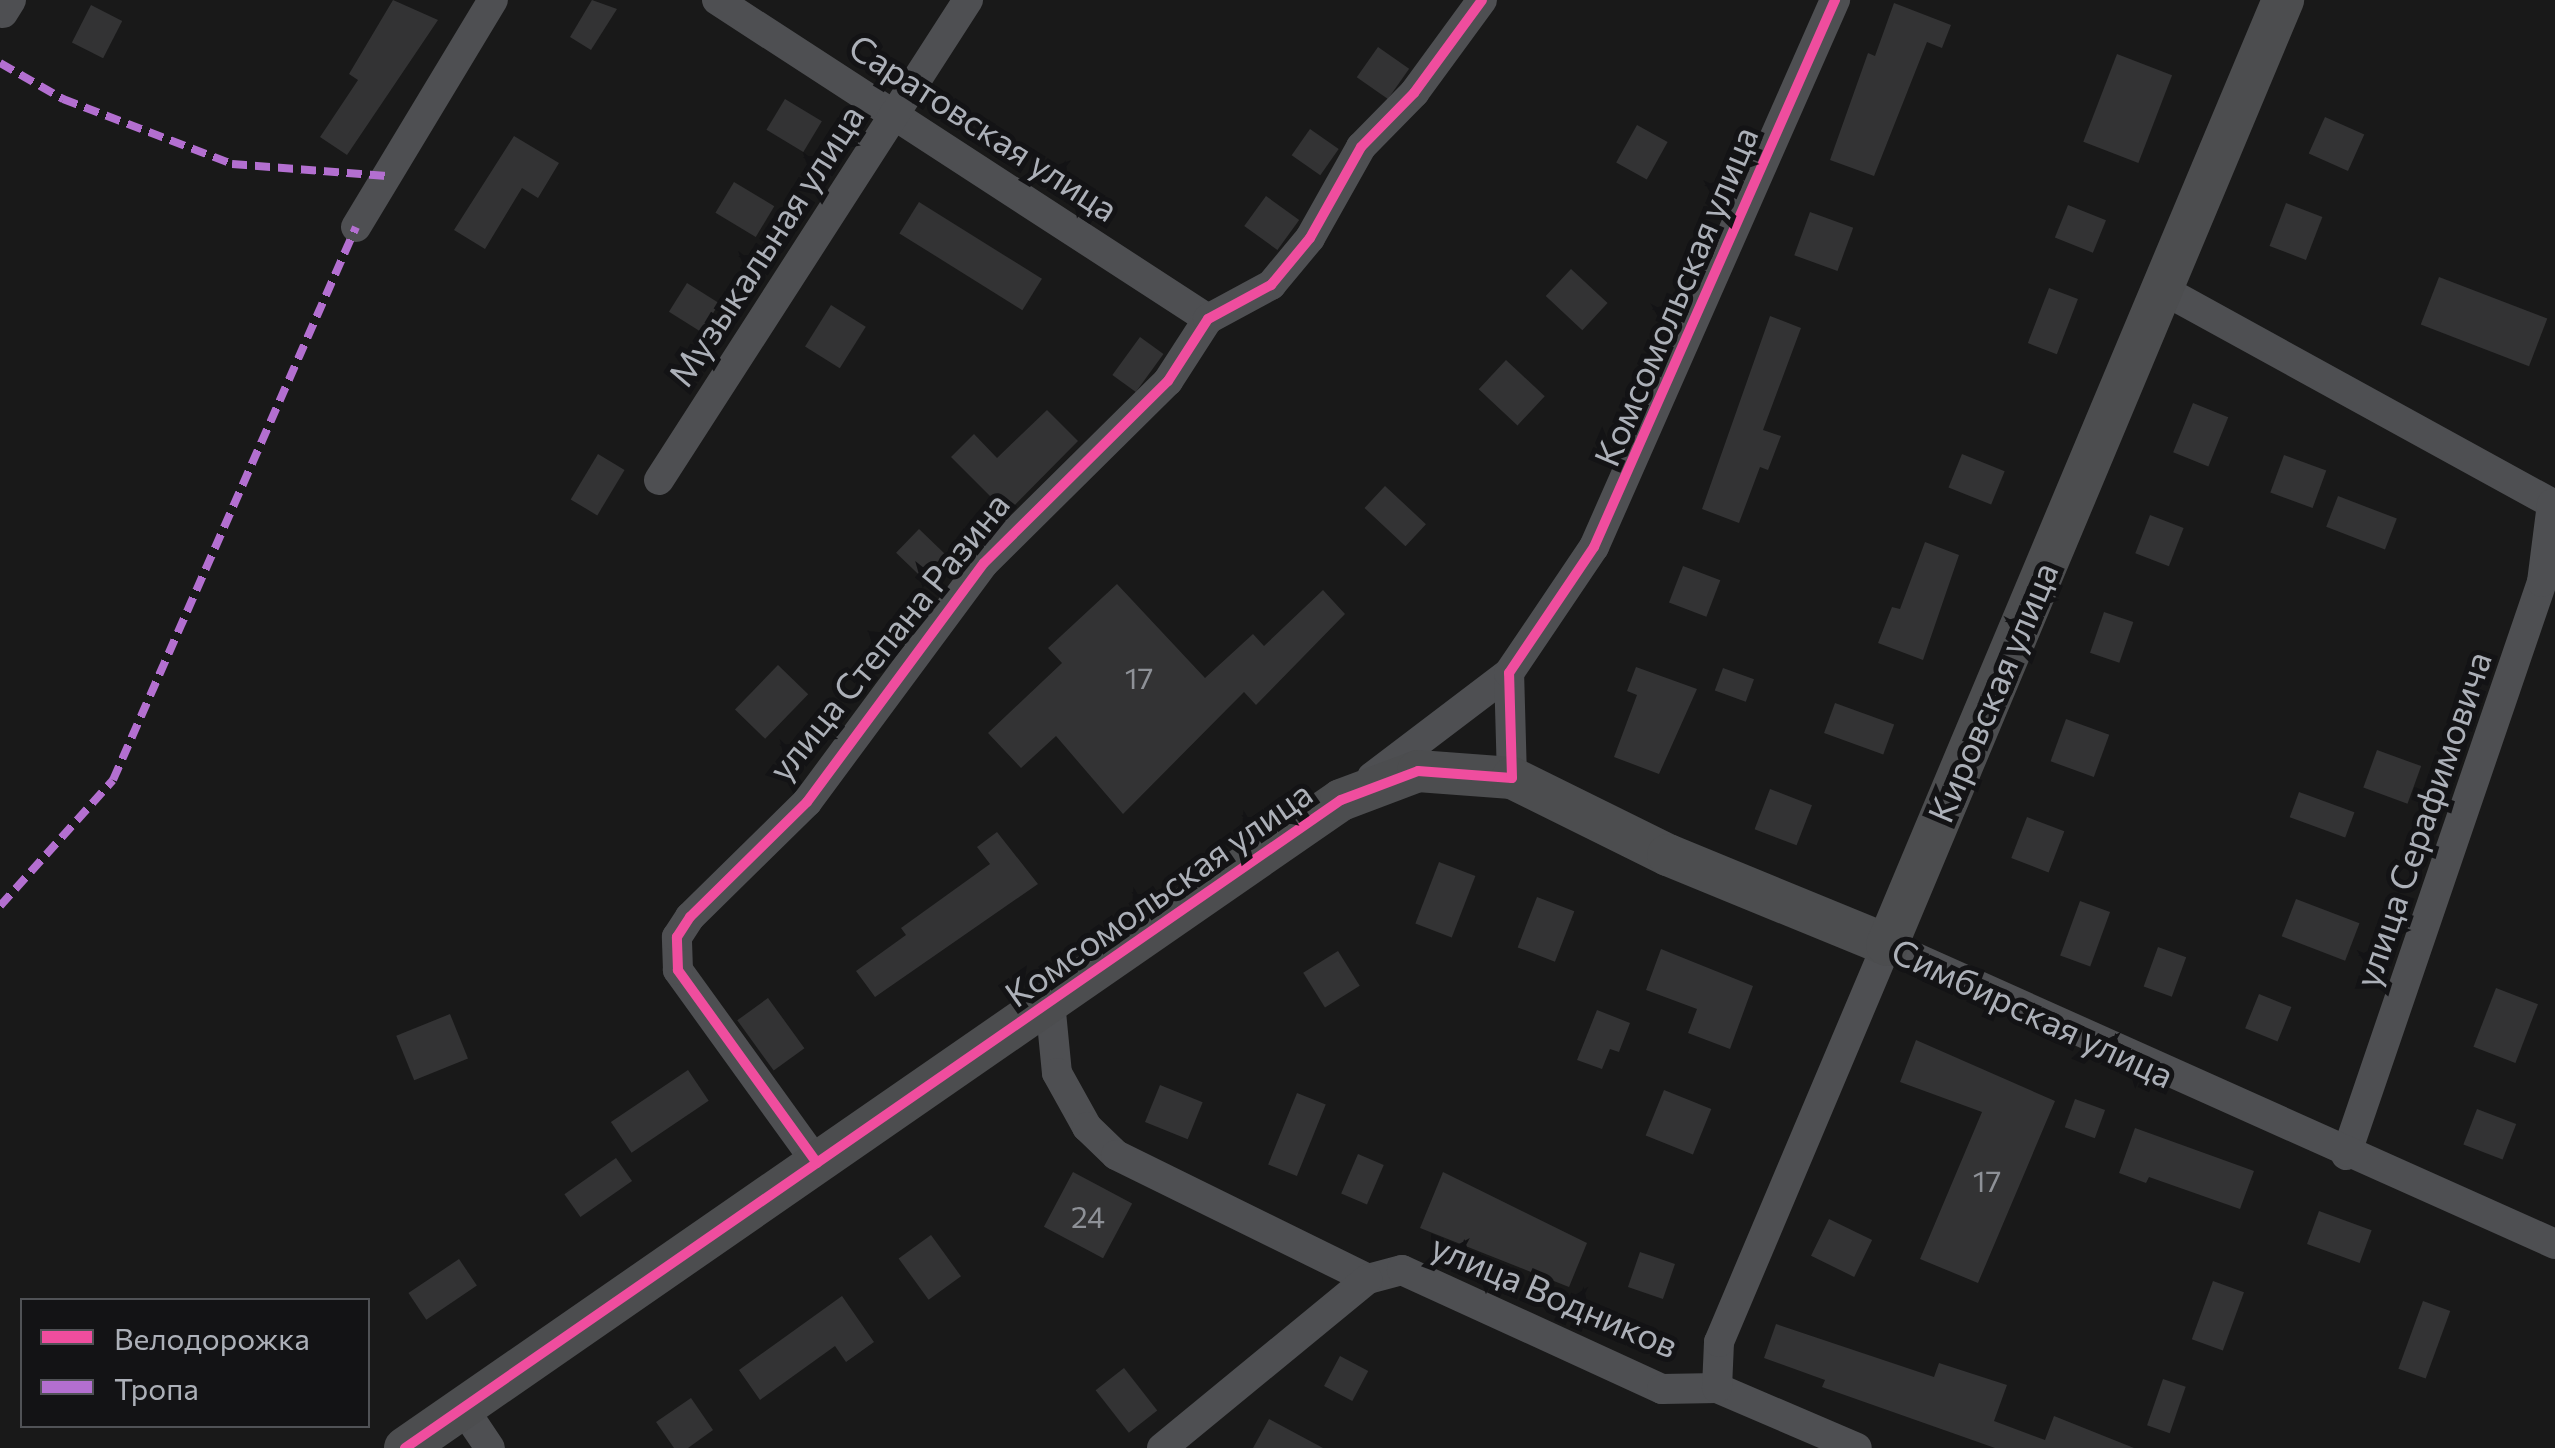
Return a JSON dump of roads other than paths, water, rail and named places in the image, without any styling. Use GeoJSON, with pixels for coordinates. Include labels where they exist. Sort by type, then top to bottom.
{"type":"FeatureCollection","features":[{"type":"Feature","properties":{"kind":"main road","name":"Кировская улица"},"geometry":{"type":"LineString","coordinates":[[1887,945],[2283,0]]}},
{"type":"Feature","properties":{"kind":"main road","name":"Комсомольская улица"},"geometry":{"type":"LineString","coordinates":[[405,1448],[1341,800],[1418,771],[1512,778]]}},
{"type":"Feature","properties":{"kind":"main road","name":"Симбирская улица"},"geometry":{"type":"LineString","coordinates":[[1512,778],[1668,855],[1887,945]]}},
{"type":"Feature","properties":{"kind":"street"},"geometry":{"type":"LineString","coordinates":[[356,227],[493,0]]}},
{"type":"Feature","properties":{"kind":"street","name":"Саратовская улица"},"geometry":{"type":"LineString","coordinates":[[718,0],[1208,319]]}},
{"type":"Feature","properties":{"kind":"street","name":"Музыкальная улица"},"geometry":{"type":"LineString","coordinates":[[659,480],[968,0]]}},
{"type":"Feature","properties":{"kind":"street","name":"улица Степана Разина"},"geometry":{"type":"LineString","coordinates":[[817,1162],[678,970],[677,937],[690,916],[807,802],[984,563],[1168,381],[1208,319],[1271,285],[1310,238],[1360,147],[1414,93],[1482,0]]}},
{"type":"Feature","properties":{"kind":"street","name":"Комсомольская улица"},"geometry":{"type":"LineString","coordinates":[[1341,800],[1509,673],[1594,547],[1835,0]]}},
{"type":"Feature","properties":{"kind":"street"},"geometry":{"type":"LineString","coordinates":[[2160,288],[2553,504]]}},
{"type":"Feature","properties":{"kind":"street","name":"улица Серафимовича"},"geometry":{"type":"LineString","coordinates":[[2346,1155],[2542,582],[2553,504]]}},
{"type":"Feature","properties":{"kind":"street"},"geometry":{"type":"LineString","coordinates":[[1509,673],[1512,778]]}},
{"type":"Feature","properties":{"kind":"street","name":"Симбирская улица"},"geometry":{"type":"LineString","coordinates":[[1887,945],[2346,1155],[2555,1244]]}},
{"type":"Feature","properties":{"kind":"street","name":"Кировская улица"},"geometry":{"type":"LineString","coordinates":[[1717,1388],[1719,1342],[1887,945]]}},
{"type":"Feature","properties":{"kind":"street","name":"улица Водников"},"geometry":{"type":"LineString","coordinates":[[1050,1002],[1057,1073],[1087,1128],[1116,1155],[1368,1279],[1402,1270],[1662,1388],[1717,1388],[1857,1448]]}},
{"type":"Feature","properties":{"kind":"street"},"geometry":{"type":"LineString","coordinates":[[1162,1448],[1368,1279]]}},
{"type":"Feature","properties":{"kind":"street"},"geometry":{"type":"LineString","coordinates":[[462,1408],[490,1448]]}}]}
